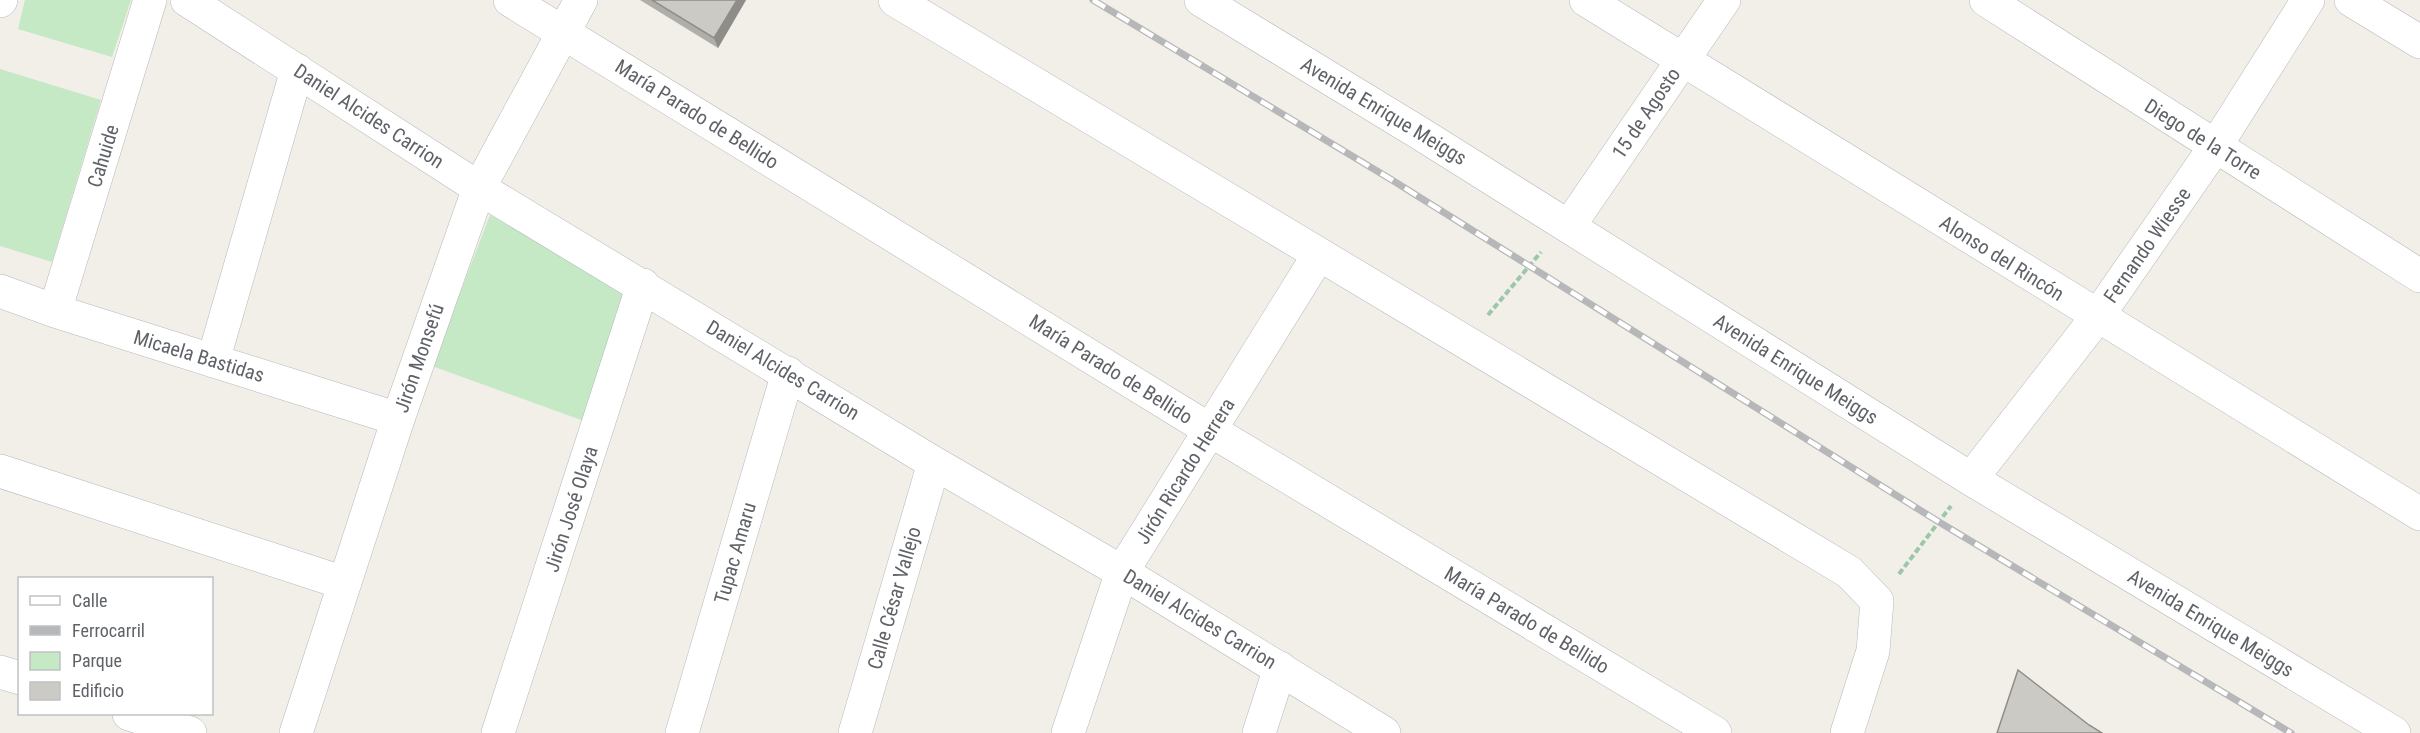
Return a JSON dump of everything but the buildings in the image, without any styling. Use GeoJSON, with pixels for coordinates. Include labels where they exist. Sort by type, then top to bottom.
{"type":"FeatureCollection","features":[{"type":"Feature","properties":{"kind":"street","name":"Cahuide"},"geometry":{"type":"LineString","coordinates":[[55,312],[150,0]]}},
{"type":"Feature","properties":{"kind":"street","name":"Daniel Alcides Carrion"},"geometry":{"type":"LineString","coordinates":[[187,0],[479,188],[643,285],[934,463],[1122,572],[1384,733]]}},
{"type":"Feature","properties":{"kind":"street","name":"María Parado de Bellido"},"geometry":{"type":"LineString","coordinates":[[510,0],[1210,430],[1715,733]]}},
{"type":"Feature","properties":{"kind":"street","name":"Jirón Monsefú"},"geometry":{"type":"LineString","coordinates":[[296,733],[398,419],[479,188],[581,0]]}},
{"type":"Feature","properties":{"kind":"street"},"geometry":{"type":"LineString","coordinates":[[895,0],[1318,256],[1849,572],[1877,601],[1873,651],[1847,733]]}},
{"type":"Feature","properties":{"kind":"street","name":"Avenida Enrique Meiggs"},"geometry":{"type":"LineString","coordinates":[[1201,0],[1569,226],[1971,479],[2394,733]]}},
{"type":"Feature","properties":{"kind":"street","name":"Alonso del Rincón"},"geometry":{"type":"LineString","coordinates":[[1587,0],[2097,317],[2420,514]]}},
{"type":"Feature","properties":{"kind":"street","name":"15 de Agosto"},"geometry":{"type":"LineString","coordinates":[[1569,226],[1724,0]]}},
{"type":"Feature","properties":{"kind":"street","name":"Diego de la Torre"},"geometry":{"type":"LineString","coordinates":[[1986,0],[2420,276]]}},
{"type":"Feature","properties":{"kind":"street","name":"Fernando Wiesse"},"geometry":{"type":"LineString","coordinates":[[1971,479],[2097,317],[2215,147],[2308,0]]}},
{"type":"Feature","properties":{"kind":"street"},"geometry":{"type":"LineString","coordinates":[[2351,0],[2420,42]]}},
{"type":"Feature","properties":{"kind":"street"},"geometry":{"type":"LineString","coordinates":[[213,361],[297,70]]}},
{"type":"Feature","properties":{"kind":"street","name":"Jirón Ricardo Herrera"},"geometry":{"type":"LineString","coordinates":[[1068,733],[1122,572],[1318,256]]}},
{"type":"Feature","properties":{"kind":"street","name":"Jirón José Olaya"},"geometry":{"type":"LineString","coordinates":[[498,733],[643,285]]}},
{"type":"Feature","properties":{"kind":"street","name":"Micaela Bastidas"},"geometry":{"type":"LineString","coordinates":[[0,291],[55,312],[398,419]]}},
{"type":"Feature","properties":{"kind":"street","name":"Tupac Amaru"},"geometry":{"type":"LineString","coordinates":[[682,733],[788,373]]}},
{"type":"Feature","properties":{"kind":"street","name":"Calle César Vallejo"},"geometry":{"type":"LineString","coordinates":[[855,733],[934,463]]}},
{"type":"Feature","properties":{"kind":"street"},"geometry":{"type":"LineString","coordinates":[[0,471],[344,583]]}},
{"type":"Feature","properties":{"kind":"street"},"geometry":{"type":"LineString","coordinates":[[1259,733],[1280,668]]}},
{"type":"Feature","properties":{"kind":"street"},"geometry":{"type":"LineString","coordinates":[[0,672],[18,677]]}},
{"type":"Feature","properties":{"kind":"street"},"geometry":{"type":"LineString","coordinates":[[132,715],[190,733]]}},
{"type":"Feature","properties":{"kind":"path"},"geometry":{"type":"LineString","coordinates":[[1465,343],[1528,265],[1569,226]]}},
{"type":"Feature","properties":{"kind":"path"},"geometry":{"type":"LineString","coordinates":[[1877,601],[1939,522]]}},
{"type":"Feature","properties":{"kind":"green space"},"geometry":{"type":"Polygon","coordinates":[[[25,0],[131,0],[112,57],[18,29],[25,0]]]}},
{"type":"Feature","properties":{"kind":"green space"},"geometry":{"type":"Polygon","coordinates":[[[0,69],[101,100],[52,262],[0,246],[0,69]]]}},
{"type":"Feature","properties":{"kind":"green space"},"geometry":{"type":"Polygon","coordinates":[[[490,215],[625,293],[584,421],[432,366],[490,215]]]}},
{"type":"Feature","properties":{"kind":"railway"},"geometry":{"type":"LineString","coordinates":[[1093,0],[1392,180],[1939,522],[2291,733]]}}]}
